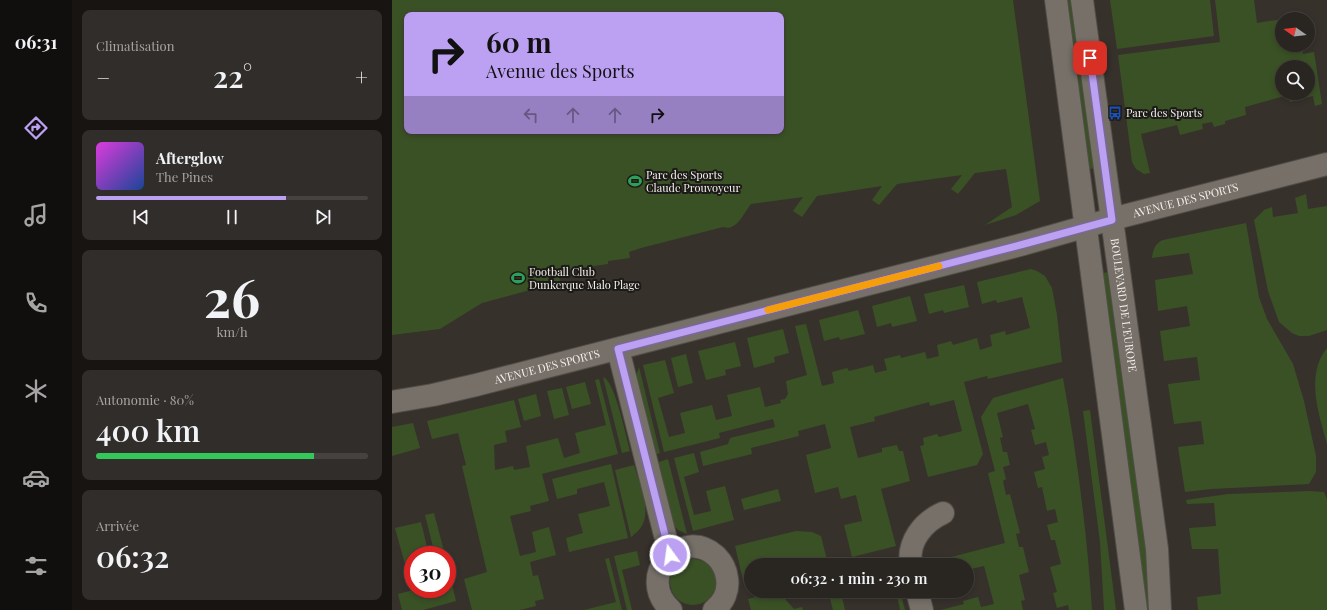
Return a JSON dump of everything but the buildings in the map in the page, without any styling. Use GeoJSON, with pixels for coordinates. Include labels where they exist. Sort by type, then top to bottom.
{"type":"FeatureCollection","features":[{"type":"Feature","properties":{"kind":"street"},"geometry":{"type":"LineString","coordinates":[[1056,0],[1136,610]]}},
{"type":"Feature","properties":{"kind":"street","name":"BOULEVARD DE L'EUROPE"},"geometry":{"type":"LineString","coordinates":[[1082,0],[1157,549],[1160,610]]}},
{"type":"Feature","properties":{"kind":"street","name":"AVENUE DES SPORTS"},"geometry":{"type":"LineString","coordinates":[[392,402],[433,395],[476,385],[618,349],[1327,164]]}},
{"type":"Feature","properties":{"kind":"street"},"geometry":{"type":"LineString","coordinates":[[618,349],[670,555]]}},
{"type":"Feature","properties":{"kind":"street"},"geometry":{"type":"LineString","coordinates":[[911,558],[912,548],[918,534],[927,522],[933,517],[943,513]]}},
{"type":"Feature","properties":{"kind":"street"},"geometry":{"type":"LineString","coordinates":[[671,610],[661,599],[658,586],[657,579],[661,566],[670,555],[682,549],[696,547],[709,551],[720,559],[726,572],[728,585],[724,598],[714,610]]}},
{"type":"Feature","properties":{"kind":"street"},"geometry":{"type":"LineString","coordinates":[[919,598],[922,610]]}},
{"type":"Feature","properties":{"kind":"green space","name":"Parc des Sports Claude Prouvoyeur"},"geometry":{"type":"Polygon","coordinates":[[[392,0],[1013,0],[1040,201],[1016,215],[985,225],[1012,207],[1006,169],[975,173],[958,194],[951,189],[962,175],[897,184],[879,205],[872,200],[882,186],[817,196],[802,217],[793,211],[803,197],[751,204],[739,221],[732,227],[723,227],[641,248],[629,252],[630,258],[608,261],[608,264],[559,271],[560,282],[482,303],[440,329],[392,335],[392,0]]]}},
{"type":"Feature","properties":{"kind":"green space"},"geometry":{"type":"Polygon","coordinates":[[[1065,0],[1074,0],[1097,168],[1088,169],[1065,0]]]}},
{"type":"Feature","properties":{"kind":"green space"},"geometry":{"type":"Polygon","coordinates":[[[1110,0],[1210,0],[1214,36],[1117,49],[1110,0]]]}},
{"type":"Feature","properties":{"kind":"green space"},"geometry":{"type":"Polygon","coordinates":[[[1215,0],[1254,0],[1257,23],[1275,20],[1275,52],[1303,52],[1303,54],[1314,52],[1322,104],[1315,106],[1314,100],[1315,60],[1275,60],[1275,99],[1245,107],[1246,115],[1225,121],[1225,124],[1214,127],[1212,122],[1202,124],[1203,129],[1180,135],[1177,125],[1141,134],[1150,173],[1144,174],[1136,169],[1132,162],[1118,55],[1220,42],[1215,0]]]}},
{"type":"Feature","properties":{"kind":"green space"},"geometry":{"type":"Polygon","coordinates":[[[1306,194],[1308,209],[1327,206],[1327,330],[1309,336],[1299,336],[1292,333],[1279,322],[1268,291],[1254,220],[1264,210],[1272,207],[1273,217],[1298,213],[1295,198],[1306,194]]]}},
{"type":"Feature","properties":{"kind":"green space"},"geometry":{"type":"Polygon","coordinates":[[[1246,223],[1259,297],[1267,319],[1293,364],[1304,401],[1316,456],[1316,472],[1309,484],[1211,489],[1185,492],[1178,447],[1204,444],[1201,421],[1174,424],[1168,384],[1200,380],[1197,357],[1164,361],[1160,331],[1190,326],[1187,306],[1158,311],[1155,280],[1193,274],[1189,253],[1152,258],[1153,252],[1156,245],[1163,240],[1246,223]]]}},
{"type":"Feature","properties":{"kind":"green space"},"geometry":{"type":"Polygon","coordinates":[[[1031,269],[1045,276],[1052,288],[1057,315],[1062,362],[988,379],[987,376],[964,382],[983,454],[977,465],[928,477],[920,446],[924,445],[923,438],[937,434],[939,437],[962,431],[954,400],[930,406],[929,402],[874,417],[875,421],[850,427],[858,458],[882,452],[882,448],[897,445],[899,451],[903,451],[910,481],[881,489],[896,546],[852,557],[844,525],[862,521],[856,495],[841,499],[838,487],[815,493],[806,455],[831,448],[825,424],[798,431],[799,436],[751,448],[752,454],[703,466],[700,452],[728,444],[730,438],[775,427],[773,419],[719,433],[720,438],[664,452],[643,365],[665,360],[674,393],[658,398],[669,437],[685,433],[680,413],[712,405],[716,420],[732,416],[727,395],[760,387],[765,407],[781,403],[780,400],[785,399],[788,394],[786,381],[807,375],[795,326],[806,324],[822,386],[834,383],[832,372],[847,368],[849,371],[873,365],[875,373],[887,370],[884,359],[900,355],[901,358],[925,352],[927,359],[939,356],[937,345],[951,341],[953,345],[977,338],[980,350],[992,346],[990,335],[1005,331],[1006,335],[1030,328],[1022,297],[997,303],[996,300],[982,304],[977,282],[1031,269]]]}},
{"type":"Feature","properties":{"kind":"green space"},"geometry":{"type":"Polygon","coordinates":[[[1113,271],[1154,610],[1143,610],[1103,273],[1113,271]]]}},
{"type":"Feature","properties":{"kind":"green space"},"geometry":{"type":"Polygon","coordinates":[[[964,285],[969,307],[944,313],[943,310],[929,314],[924,294],[964,285]]]}},
{"type":"Feature","properties":{"kind":"green space"},"geometry":{"type":"Polygon","coordinates":[[[910,296],[917,321],[892,327],[891,323],[877,327],[872,306],[910,296]]]}},
{"type":"Feature","properties":{"kind":"green space"},"geometry":{"type":"Polygon","coordinates":[[[858,310],[865,334],[840,340],[839,337],[824,341],[819,320],[858,310]]]}},
{"type":"Feature","properties":{"kind":"green space"},"geometry":{"type":"Polygon","coordinates":[[[783,329],[789,353],[774,357],[775,362],[754,368],[747,338],[783,329]]]}},
{"type":"Feature","properties":{"kind":"green space"},"geometry":{"type":"Polygon","coordinates":[[[735,342],[741,366],[725,370],[726,375],[706,380],[698,351],[735,342]]]}},
{"type":"Feature","properties":{"kind":"green space"},"geometry":{"type":"Polygon","coordinates":[[[1327,348],[1327,444],[1318,408],[1315,382],[1320,359],[1327,348]]]}},
{"type":"Feature","properties":{"kind":"green space"},"geometry":{"type":"Polygon","coordinates":[[[686,354],[693,383],[678,387],[671,358],[686,354]]]}},
{"type":"Feature","properties":{"kind":"green space"},"geometry":{"type":"Polygon","coordinates":[[[639,367],[660,453],[654,455],[635,379],[639,367]]]}},
{"type":"Feature","properties":{"kind":"green space"},"geometry":{"type":"Polygon","coordinates":[[[603,377],[612,388],[616,398],[630,451],[622,453],[603,377]]]}},
{"type":"Feature","properties":{"kind":"green space"},"geometry":{"type":"Polygon","coordinates":[[[1063,378],[1081,494],[1092,610],[1069,610],[1068,605],[1057,608],[1053,593],[1057,592],[1050,567],[1061,564],[1055,540],[1051,540],[1047,525],[1058,522],[1055,509],[1047,511],[1042,487],[1038,488],[1034,472],[1045,469],[1042,457],[1049,455],[1046,442],[1035,445],[1031,430],[1035,429],[1028,404],[997,413],[1003,437],[1000,438],[1003,452],[1007,452],[1010,465],[1003,467],[1006,479],[1003,481],[1006,495],[1010,494],[1020,533],[1016,534],[1019,547],[1023,547],[1029,572],[1019,575],[1025,600],[1021,601],[1023,610],[941,610],[964,604],[963,601],[978,597],[981,607],[994,604],[984,566],[974,568],[974,558],[948,558],[1005,543],[988,473],[995,471],[981,417],[993,398],[1063,378]]]}},
{"type":"Feature","properties":{"kind":"green space"},"geometry":{"type":"Polygon","coordinates":[[[599,379],[618,454],[542,474],[549,501],[530,506],[531,511],[510,516],[520,556],[536,552],[532,532],[549,527],[556,555],[530,562],[533,576],[538,575],[544,599],[535,601],[536,606],[520,610],[472,610],[464,579],[487,572],[462,466],[466,465],[458,433],[432,439],[427,421],[514,400],[521,427],[505,431],[507,442],[494,445],[495,470],[513,466],[514,470],[530,467],[526,446],[558,438],[564,458],[580,453],[575,433],[606,425],[595,380],[599,379]]]}},
{"type":"Feature","properties":{"kind":"green space"},"geometry":{"type":"Polygon","coordinates":[[[585,382],[591,404],[572,409],[566,387],[585,382]]]}},
{"type":"Feature","properties":{"kind":"green space"},"geometry":{"type":"Polygon","coordinates":[[[562,388],[569,415],[554,419],[547,391],[562,388]]]}},
{"type":"Feature","properties":{"kind":"green space"},"geometry":{"type":"Polygon","coordinates":[[[536,394],[541,416],[524,421],[518,399],[536,394]]]}},
{"type":"Feature","properties":{"kind":"green space"},"geometry":{"type":"Polygon","coordinates":[[[1090,410],[1116,610],[1104,610],[1100,542],[1083,411],[1090,410]]]}},
{"type":"Feature","properties":{"kind":"green space"},"geometry":{"type":"Polygon","coordinates":[[[413,423],[420,448],[392,456],[392,427],[413,423]]]}},
{"type":"Feature","properties":{"kind":"green space"},"geometry":{"type":"Polygon","coordinates":[[[694,453],[699,472],[684,477],[694,515],[711,511],[706,491],[725,486],[734,520],[693,531],[674,458],[694,453]]]}},
{"type":"Feature","properties":{"kind":"green space"},"geometry":{"type":"Polygon","coordinates":[[[668,459],[687,534],[678,530],[671,522],[656,463],[668,459]]]}},
{"type":"Feature","properties":{"kind":"green space"},"geometry":{"type":"Polygon","coordinates":[[[611,464],[628,538],[569,552],[566,538],[583,533],[578,514],[610,506],[604,482],[577,489],[577,494],[557,499],[552,479],[611,464]]]}},
{"type":"Feature","properties":{"kind":"green space"},"geometry":{"type":"Polygon","coordinates":[[[634,465],[643,492],[645,512],[644,521],[640,529],[631,537],[615,470],[634,465]]]}},
{"type":"Feature","properties":{"kind":"green space"},"geometry":{"type":"Polygon","coordinates":[[[778,489],[781,501],[744,510],[741,499],[778,489]]]}},
{"type":"Feature","properties":{"kind":"green space"},"geometry":{"type":"Polygon","coordinates":[[[1310,491],[1324,492],[1327,499],[1327,610],[1198,610],[1197,597],[1221,594],[1218,549],[1192,549],[1189,528],[1216,526],[1214,503],[1187,504],[1186,500],[1228,494],[1310,491]]]}},
{"type":"Feature","properties":{"kind":"green space"},"geometry":{"type":"Polygon","coordinates":[[[434,513],[443,546],[433,546],[425,515],[434,513]]]}},
{"type":"Feature","properties":{"kind":"green space"},"geometry":{"type":"Polygon","coordinates":[[[421,522],[427,546],[404,546],[404,561],[395,528],[421,522]]]}},
{"type":"Feature","properties":{"kind":"green space"},"geometry":{"type":"Polygon","coordinates":[[[796,531],[812,532],[821,536],[826,558],[744,558],[744,584],[735,546],[796,531]]]}},
{"type":"Feature","properties":{"kind":"green space"},"geometry":{"type":"Polygon","coordinates":[[[637,551],[640,565],[622,570],[632,610],[627,610],[614,556],[637,551]]]}},
{"type":"Feature","properties":{"kind":"green space"},"geometry":{"type":"Polygon","coordinates":[[[609,558],[622,610],[584,610],[616,602],[605,559],[609,558]]]}},
{"type":"Feature","properties":{"kind":"green space"},"geometry":{"type":"Polygon","coordinates":[[[693,559],[706,563],[712,569],[716,582],[712,595],[706,601],[693,605],[680,601],[674,595],[670,582],[674,569],[680,563],[693,559]]]}},
{"type":"Feature","properties":{"kind":"green space"},"geometry":{"type":"Polygon","coordinates":[[[404,592],[404,598],[455,598],[456,601],[423,610],[402,610],[398,594],[404,592]]]}},
{"type":"Feature","properties":{"kind":"green space"},"geometry":{"type":"Polygon","coordinates":[[[783,598],[794,609],[802,607],[803,610],[751,610],[748,599],[783,598]]]}},
{"type":"Feature","properties":{"kind":"green space"},"geometry":{"type":"Polygon","coordinates":[[[830,598],[842,598],[845,610],[833,610],[830,598]]]}},
{"type":"Feature","properties":{"kind":"green space"},"geometry":{"type":"Polygon","coordinates":[[[897,598],[902,598],[905,610],[900,610],[897,598]]]}},
{"type":"Feature","properties":{"kind":"slow traffic"},"geometry":{"type":"LineString","coordinates":[[768,310],[939,266]]}},
{"type":"Feature","properties":{"kind":"place","name":"Parc des Sports"},"geometry":{"type":"Point","coordinates":[1115,113]}},
{"type":"Feature","properties":{"kind":"place","name":"Parc des Sports Claude Prouvoyeur"},"geometry":{"type":"Point","coordinates":[635,181]}},
{"type":"Feature","properties":{"kind":"place","name":"Football Club Dunkerque Malo Plage"},"geometry":{"type":"Point","coordinates":[518,278]}},
{"type":"Feature","properties":{"kind":"route"},"geometry":{"type":"LineString","coordinates":[[670,555],[618,349],[1112,220],[1090,58]]}}]}
